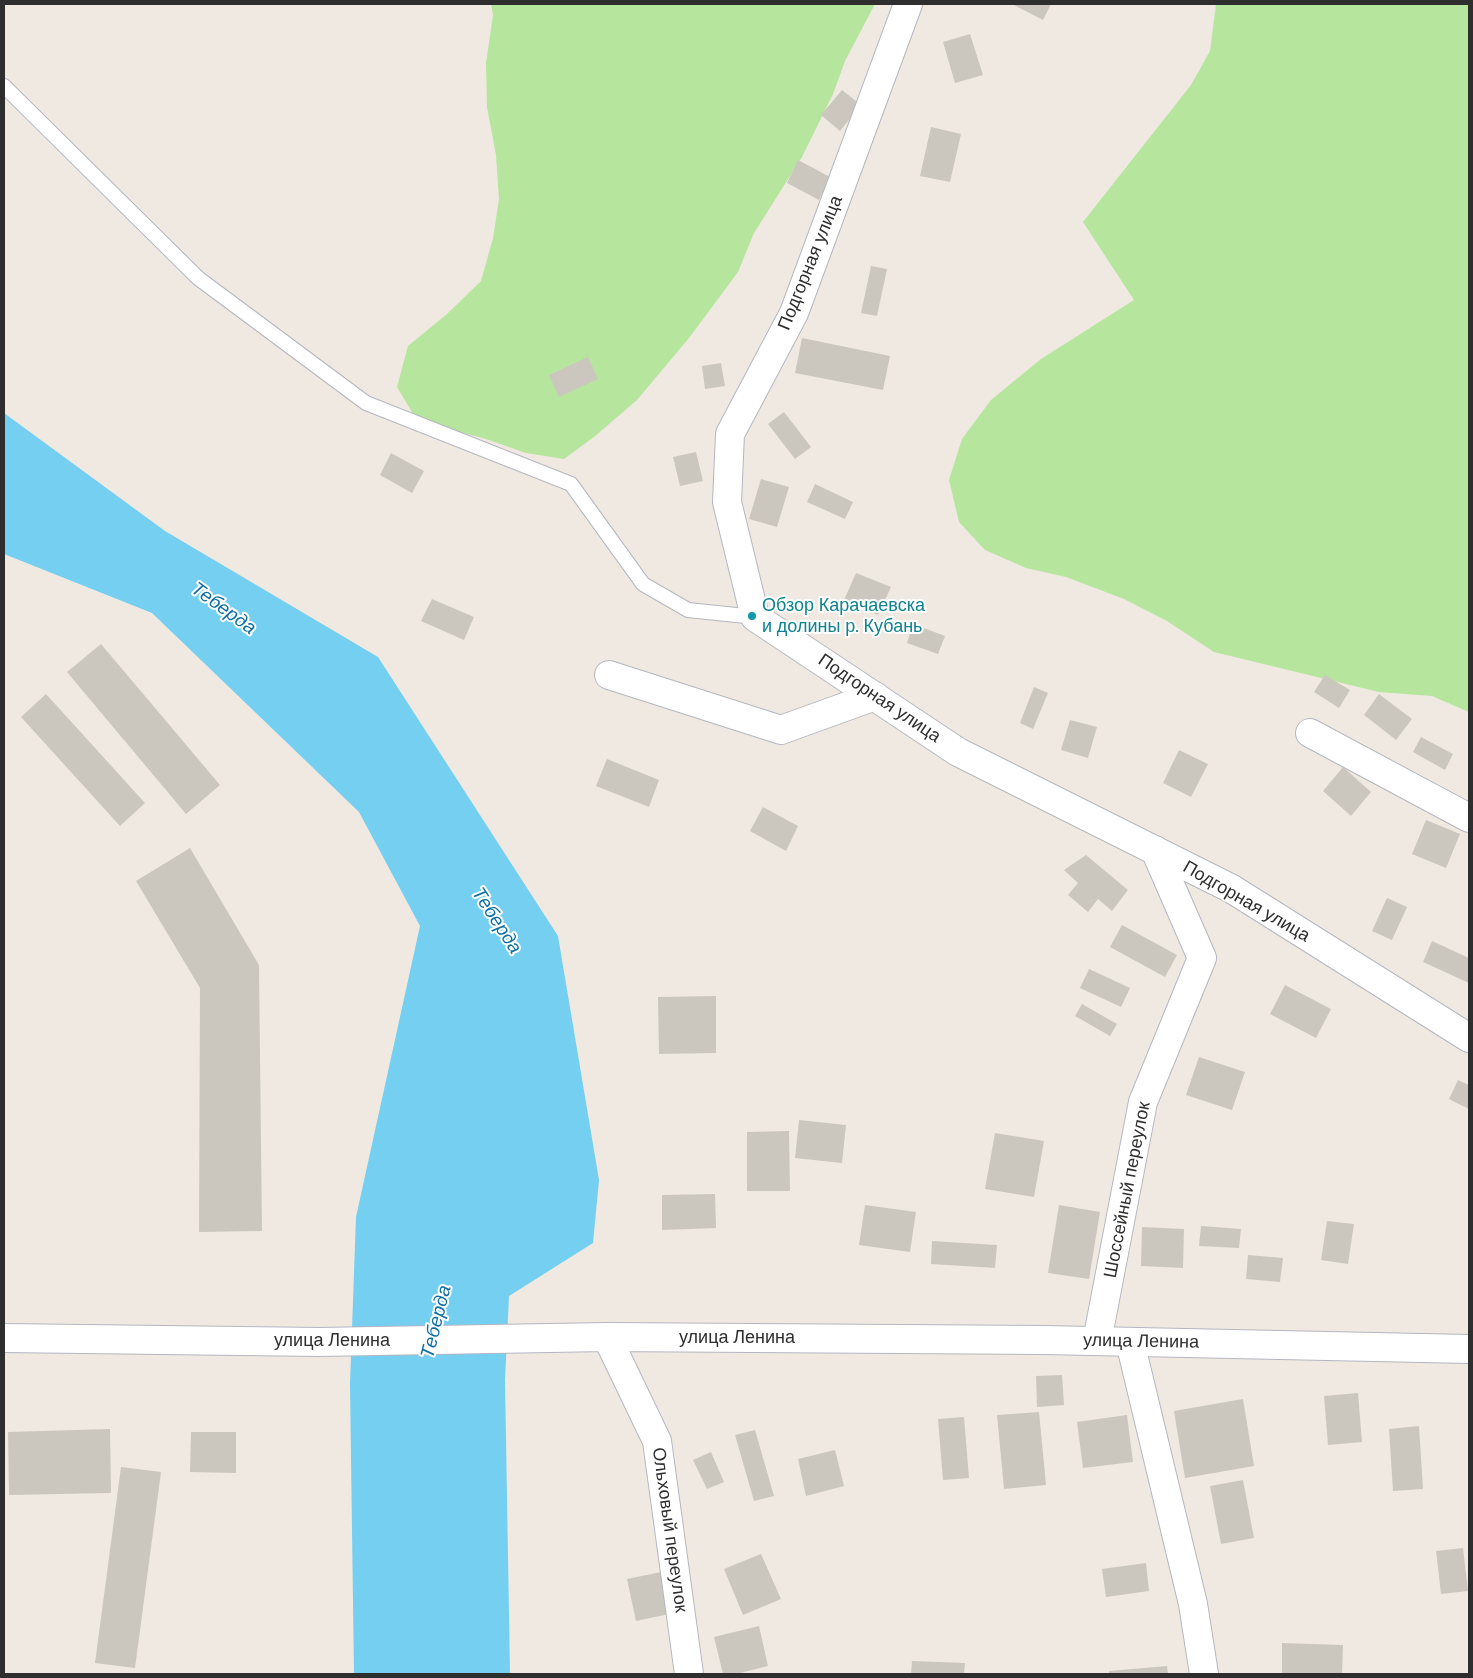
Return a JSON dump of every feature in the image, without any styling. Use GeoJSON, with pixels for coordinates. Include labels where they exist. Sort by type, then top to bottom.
{"type":"FeatureCollection","features":[{"type":"Feature","properties":{"kind":"street","name":"Подгорная улица"},"geometry":{"type":"LineString","coordinates":[[908,4],[794,313],[730,434],[727,502],[755,617],[958,752],[1232,889],[1469,1038]]}},
{"type":"Feature","properties":{"kind":"street"},"geometry":{"type":"LineString","coordinates":[[609,675],[781,730],[875,696]]}},
{"type":"Feature","properties":{"kind":"street"},"geometry":{"type":"LineString","coordinates":[[1310,733],[1469,818]]}},
{"type":"Feature","properties":{"kind":"street","name":"Шоссейный переулок"},"geometry":{"type":"LineString","coordinates":[[1098,1341],[1144,1102],[1202,958],[1154,850]]}},
{"type":"Feature","properties":{"kind":"street","name":"улица Ленина"},"geometry":{"type":"LineString","coordinates":[[4,1338],[319,1342],[606,1337],[1098,1341],[1469,1348]]}},
{"type":"Feature","properties":{"kind":"street","name":"Ольховый переулок"},"geometry":{"type":"LineString","coordinates":[[606,1337],[657,1441],[689,1674]]}},
{"type":"Feature","properties":{"kind":"street"},"geometry":{"type":"LineString","coordinates":[[1130,1342],[1192,1604],[1204,1674]]}},
{"type":"Feature","properties":{"kind":"lane"},"geometry":{"type":"LineString","coordinates":[[4,86],[198,278],[366,403],[571,484],[644,584],[688,610],[755,617]]}},
{"type":"Feature","properties":{"kind":"green space"},"geometry":{"type":"Polygon","coordinates":[[[491,4],[875,4],[845,61],[833,94],[802,157],[754,233],[738,272],[689,338],[637,400],[594,437],[564,459],[526,453],[483,438],[418,422],[397,387],[408,346],[447,314],[481,281],[493,238],[499,199],[496,155],[487,107],[486,63],[493,15],[491,4]]]}},
{"type":"Feature","properties":{"kind":"green space"},"geometry":{"type":"Polygon","coordinates":[[[1216,4],[1469,4],[1469,712],[1432,696],[1379,692],[1214,652],[1167,621],[1124,599],[1066,577],[1026,568],[985,550],[959,522],[949,480],[962,439],[991,400],[1041,359],[1134,300],[1083,222],[1191,85],[1210,51],[1216,4]]]}},
{"type":"Feature","properties":{"kind":"water","name":"Теберда"},"geometry":{"type":"Polygon","coordinates":[[[4,413],[165,531],[378,657],[558,936],[599,1180],[593,1243],[509,1296],[505,1380],[510,1674],[354,1674],[350,1384],[356,1217],[420,926],[359,812],[152,613],[4,554],[4,413]]]}},
{"type":"Feature","properties":{"kind":"building"},"geometry":{"type":"Polygon","coordinates":[[[1012,4],[1051,4],[1043,20],[1012,4]]]}},
{"type":"Feature","properties":{"kind":"building"},"geometry":{"type":"Polygon","coordinates":[[[970,34],[983,75],[955,83],[943,42],[970,34]]]}},
{"type":"Feature","properties":{"kind":"building"},"geometry":{"type":"Polygon","coordinates":[[[842,90],[861,105],[840,131],[821,115],[842,90]]]}},
{"type":"Feature","properties":{"kind":"building"},"geometry":{"type":"Polygon","coordinates":[[[931,127],[961,134],[950,182],[920,176],[931,127]]]}},
{"type":"Feature","properties":{"kind":"building"},"geometry":{"type":"Polygon","coordinates":[[[798,160],[830,177],[819,200],[787,183],[798,160]]]}},
{"type":"Feature","properties":{"kind":"building"},"geometry":{"type":"Polygon","coordinates":[[[871,266],[887,269],[877,316],[861,313],[871,266]]]}},
{"type":"Feature","properties":{"kind":"building"},"geometry":{"type":"Polygon","coordinates":[[[802,338],[890,356],[883,390],[795,373],[802,338]]]}},
{"type":"Feature","properties":{"kind":"building"},"geometry":{"type":"Polygon","coordinates":[[[588,357],[598,379],[559,397],[549,375],[588,357]]]}},
{"type":"Feature","properties":{"kind":"building"},"geometry":{"type":"Polygon","coordinates":[[[721,363],[725,386],[705,389],[702,366],[721,363]]]}},
{"type":"Feature","properties":{"kind":"building"},"geometry":{"type":"Polygon","coordinates":[[[784,412],[811,447],[795,459],[768,424],[784,412]]]}},
{"type":"Feature","properties":{"kind":"building"},"geometry":{"type":"Polygon","coordinates":[[[696,452],[703,481],[680,486],[673,457],[696,452]]]}},
{"type":"Feature","properties":{"kind":"building"},"geometry":{"type":"Polygon","coordinates":[[[391,453],[424,471],[412,493],[380,475],[391,453]]]}},
{"type":"Feature","properties":{"kind":"building"},"geometry":{"type":"Polygon","coordinates":[[[761,479],[789,487],[777,527],[749,519],[761,479]]]}},
{"type":"Feature","properties":{"kind":"building"},"geometry":{"type":"Polygon","coordinates":[[[815,484],[853,502],[845,519],[807,502],[815,484]]]}},
{"type":"Feature","properties":{"kind":"building"},"geometry":{"type":"Polygon","coordinates":[[[856,573],[891,587],[878,615],[844,600],[856,573]]]}},
{"type":"Feature","properties":{"kind":"building"},"geometry":{"type":"Polygon","coordinates":[[[432,599],[474,617],[464,640],[421,621],[432,599]]]}},
{"type":"Feature","properties":{"kind":"building"},"geometry":{"type":"Polygon","coordinates":[[[913,624],[945,636],[938,654],[907,643],[913,624]]]}},
{"type":"Feature","properties":{"kind":"building"},"geometry":{"type":"Polygon","coordinates":[[[101,644],[220,785],[186,814],[67,672],[101,644]]]}},
{"type":"Feature","properties":{"kind":"building"},"geometry":{"type":"Polygon","coordinates":[[[1325,675],[1350,690],[1339,708],[1314,692],[1325,675]]]}},
{"type":"Feature","properties":{"kind":"building"},"geometry":{"type":"Polygon","coordinates":[[[1034,687],[1048,693],[1033,729],[1020,723],[1034,687]]]}},
{"type":"Feature","properties":{"kind":"building"},"geometry":{"type":"Polygon","coordinates":[[[46,694],[145,803],[120,826],[21,717],[46,694]]]}},
{"type":"Feature","properties":{"kind":"building"},"geometry":{"type":"Polygon","coordinates":[[[1379,694],[1412,719],[1396,740],[1364,715],[1379,694]]]}},
{"type":"Feature","properties":{"kind":"building"},"geometry":{"type":"Polygon","coordinates":[[[1070,720],[1097,727],[1088,758],[1061,750],[1070,720]]]}},
{"type":"Feature","properties":{"kind":"building"},"geometry":{"type":"Polygon","coordinates":[[[1421,737],[1453,754],[1445,770],[1413,752],[1421,737]]]}},
{"type":"Feature","properties":{"kind":"building"},"geometry":{"type":"Polygon","coordinates":[[[1179,750],[1208,764],[1191,797],[1163,783],[1179,750]]]}},
{"type":"Feature","properties":{"kind":"building"},"geometry":{"type":"Polygon","coordinates":[[[607,759],[659,780],[649,807],[596,786],[607,759]]]}},
{"type":"Feature","properties":{"kind":"building"},"geometry":{"type":"Polygon","coordinates":[[[1343,767],[1371,792],[1351,816],[1323,791],[1343,767]]]}},
{"type":"Feature","properties":{"kind":"building"},"geometry":{"type":"Polygon","coordinates":[[[763,807],[798,826],[786,851],[750,831],[763,807]]]}},
{"type":"Feature","properties":{"kind":"building"},"geometry":{"type":"Polygon","coordinates":[[[1426,820],[1460,834],[1446,868],[1412,854],[1426,820]]]}},
{"type":"Feature","properties":{"kind":"building"},"geometry":{"type":"Polygon","coordinates":[[[190,848],[259,965],[262,1231],[199,1232],[200,988],[136,881],[190,848]]]}},
{"type":"Feature","properties":{"kind":"building"},"geometry":{"type":"Polygon","coordinates":[[[1086,855],[1128,890],[1112,911],[1098,899],[1088,912],[1068,895],[1078,883],[1064,870],[1086,855]]]}},
{"type":"Feature","properties":{"kind":"building"},"geometry":{"type":"Polygon","coordinates":[[[1387,898],[1407,907],[1392,940],[1372,931],[1387,898]]]}},
{"type":"Feature","properties":{"kind":"building"},"geometry":{"type":"Polygon","coordinates":[[[1122,925],[1177,955],[1165,977],[1110,947],[1122,925]]]}},
{"type":"Feature","properties":{"kind":"building"},"geometry":{"type":"Polygon","coordinates":[[[1432,941],[1469,958],[1469,983],[1423,962],[1432,941]]]}},
{"type":"Feature","properties":{"kind":"building"},"geometry":{"type":"Polygon","coordinates":[[[1089,969],[1130,988],[1121,1007],[1080,988],[1089,969]]]}},
{"type":"Feature","properties":{"kind":"building"},"geometry":{"type":"Polygon","coordinates":[[[1285,985],[1331,1009],[1316,1038],[1270,1014],[1285,985]]]}},
{"type":"Feature","properties":{"kind":"building"},"geometry":{"type":"Polygon","coordinates":[[[716,996],[716,1053],[659,1054],[658,997],[716,996]]]}},
{"type":"Feature","properties":{"kind":"building"},"geometry":{"type":"Polygon","coordinates":[[[1082,1004],[1117,1024],[1110,1036],[1075,1016],[1082,1004]]]}},
{"type":"Feature","properties":{"kind":"building"},"geometry":{"type":"Polygon","coordinates":[[[1199,1057],[1245,1072],[1232,1110],[1186,1095],[1199,1057]]]}},
{"type":"Feature","properties":{"kind":"building"},"geometry":{"type":"Polygon","coordinates":[[[1458,1080],[1469,1085],[1469,1109],[1449,1099],[1458,1080]]]}},
{"type":"Feature","properties":{"kind":"building"},"geometry":{"type":"Polygon","coordinates":[[[799,1120],[846,1125],[842,1163],[795,1158],[799,1120]]]}},
{"type":"Feature","properties":{"kind":"building"},"geometry":{"type":"Polygon","coordinates":[[[789,1131],[790,1191],[747,1191],[747,1132],[789,1131]]]}},
{"type":"Feature","properties":{"kind":"building"},"geometry":{"type":"Polygon","coordinates":[[[995,1133],[1044,1141],[1034,1197],[985,1189],[995,1133]]]}},
{"type":"Feature","properties":{"kind":"building"},"geometry":{"type":"Polygon","coordinates":[[[715,1194],[716,1228],[662,1230],[662,1195],[715,1194]]]}},
{"type":"Feature","properties":{"kind":"building"},"geometry":{"type":"Polygon","coordinates":[[[865,1205],[916,1212],[910,1252],[859,1245],[865,1205]]]}},
{"type":"Feature","properties":{"kind":"building"},"geometry":{"type":"Polygon","coordinates":[[[1059,1205],[1100,1212],[1089,1279],[1048,1273],[1059,1205]]]}},
{"type":"Feature","properties":{"kind":"building"},"geometry":{"type":"Polygon","coordinates":[[[1327,1221],[1354,1224],[1348,1264],[1321,1260],[1327,1221]]]}},
{"type":"Feature","properties":{"kind":"building"},"geometry":{"type":"Polygon","coordinates":[[[1201,1226],[1241,1229],[1239,1248],[1199,1246],[1201,1226]]]}},
{"type":"Feature","properties":{"kind":"building"},"geometry":{"type":"Polygon","coordinates":[[[1142,1227],[1184,1229],[1183,1268],[1141,1266],[1142,1227]]]}},
{"type":"Feature","properties":{"kind":"building"},"geometry":{"type":"Polygon","coordinates":[[[932,1241],[997,1245],[995,1268],[931,1264],[932,1241]]]}},
{"type":"Feature","properties":{"kind":"building"},"geometry":{"type":"Polygon","coordinates":[[[1248,1255],[1283,1258],[1280,1282],[1246,1279],[1248,1255]]]}},
{"type":"Feature","properties":{"kind":"building"},"geometry":{"type":"Polygon","coordinates":[[[1062,1375],[1064,1405],[1037,1407],[1036,1376],[1062,1375]]]}},
{"type":"Feature","properties":{"kind":"building"},"geometry":{"type":"Polygon","coordinates":[[[1358,1393],[1362,1442],[1328,1445],[1324,1396],[1358,1393]]]}},
{"type":"Feature","properties":{"kind":"building"},"geometry":{"type":"Polygon","coordinates":[[[1243,1399],[1254,1466],[1185,1478],[1174,1411],[1243,1399]]]}},
{"type":"Feature","properties":{"kind":"building"},"geometry":{"type":"Polygon","coordinates":[[[1039,1412],[1046,1485],[1004,1489],[997,1415],[1039,1412]]]}},
{"type":"Feature","properties":{"kind":"building"},"geometry":{"type":"Polygon","coordinates":[[[1127,1415],[1133,1462],[1083,1468],[1077,1422],[1127,1415]]]}},
{"type":"Feature","properties":{"kind":"building"},"geometry":{"type":"Polygon","coordinates":[[[964,1417],[969,1478],[943,1480],[938,1419],[964,1417]]]}},
{"type":"Feature","properties":{"kind":"building"},"geometry":{"type":"Polygon","coordinates":[[[1419,1426],[1423,1489],[1393,1491],[1389,1429],[1419,1426]]]}},
{"type":"Feature","properties":{"kind":"building"},"geometry":{"type":"Polygon","coordinates":[[[110,1429],[111,1493],[9,1495],[8,1432],[110,1429]]]}},
{"type":"Feature","properties":{"kind":"building"},"geometry":{"type":"Polygon","coordinates":[[[755,1430],[774,1496],[754,1501],[735,1435],[755,1430]]]}},
{"type":"Feature","properties":{"kind":"building"},"geometry":{"type":"Polygon","coordinates":[[[191,1432],[236,1432],[236,1473],[190,1472],[191,1432]]]}},
{"type":"Feature","properties":{"kind":"building"},"geometry":{"type":"Polygon","coordinates":[[[835,1450],[844,1486],[806,1496],[798,1459],[835,1450]]]}},
{"type":"Feature","properties":{"kind":"building"},"geometry":{"type":"Polygon","coordinates":[[[711,1452],[724,1482],[707,1489],[693,1460],[711,1452]]]}},
{"type":"Feature","properties":{"kind":"building"},"geometry":{"type":"Polygon","coordinates":[[[121,1467],[161,1472],[135,1668],[95,1663],[121,1467]]]}},
{"type":"Feature","properties":{"kind":"building"},"geometry":{"type":"Polygon","coordinates":[[[1243,1480],[1254,1538],[1221,1544],[1210,1486],[1243,1480]]]}},
{"type":"Feature","properties":{"kind":"building"},"geometry":{"type":"Polygon","coordinates":[[[1463,1548],[1468,1591],[1441,1594],[1436,1551],[1463,1548]]]}},
{"type":"Feature","properties":{"kind":"building"},"geometry":{"type":"Polygon","coordinates":[[[761,1554],[781,1599],[743,1615],[724,1569],[761,1554]]]}},
{"type":"Feature","properties":{"kind":"building"},"geometry":{"type":"Polygon","coordinates":[[[1146,1563],[1149,1591],[1106,1597],[1102,1569],[1146,1563]]]}},
{"type":"Feature","properties":{"kind":"building"},"geometry":{"type":"Polygon","coordinates":[[[666,1571],[674,1613],[636,1621],[627,1579],[666,1571]]]}},
{"type":"Feature","properties":{"kind":"building"},"geometry":{"type":"Polygon","coordinates":[[[759,1626],[768,1666],[736,1674],[723,1674],[714,1637],[759,1626]]]}},
{"type":"Feature","properties":{"kind":"building"},"geometry":{"type":"Polygon","coordinates":[[[1282,1643],[1343,1645],[1342,1674],[1282,1674],[1282,1643]]]}},
{"type":"Feature","properties":{"kind":"building"},"geometry":{"type":"Polygon","coordinates":[[[912,1661],[965,1663],[964,1674],[911,1674],[912,1661]]]}},
{"type":"Feature","properties":{"kind":"building"},"geometry":{"type":"Polygon","coordinates":[[[1167,1666],[1168,1674],[1109,1674],[1109,1671],[1167,1666]]]}},
{"type":"Feature","properties":{"kind":"place","name":"Обзор Карачаевска и долины р. Кубань"},"geometry":{"type":"Point","coordinates":[752,616]}}]}
